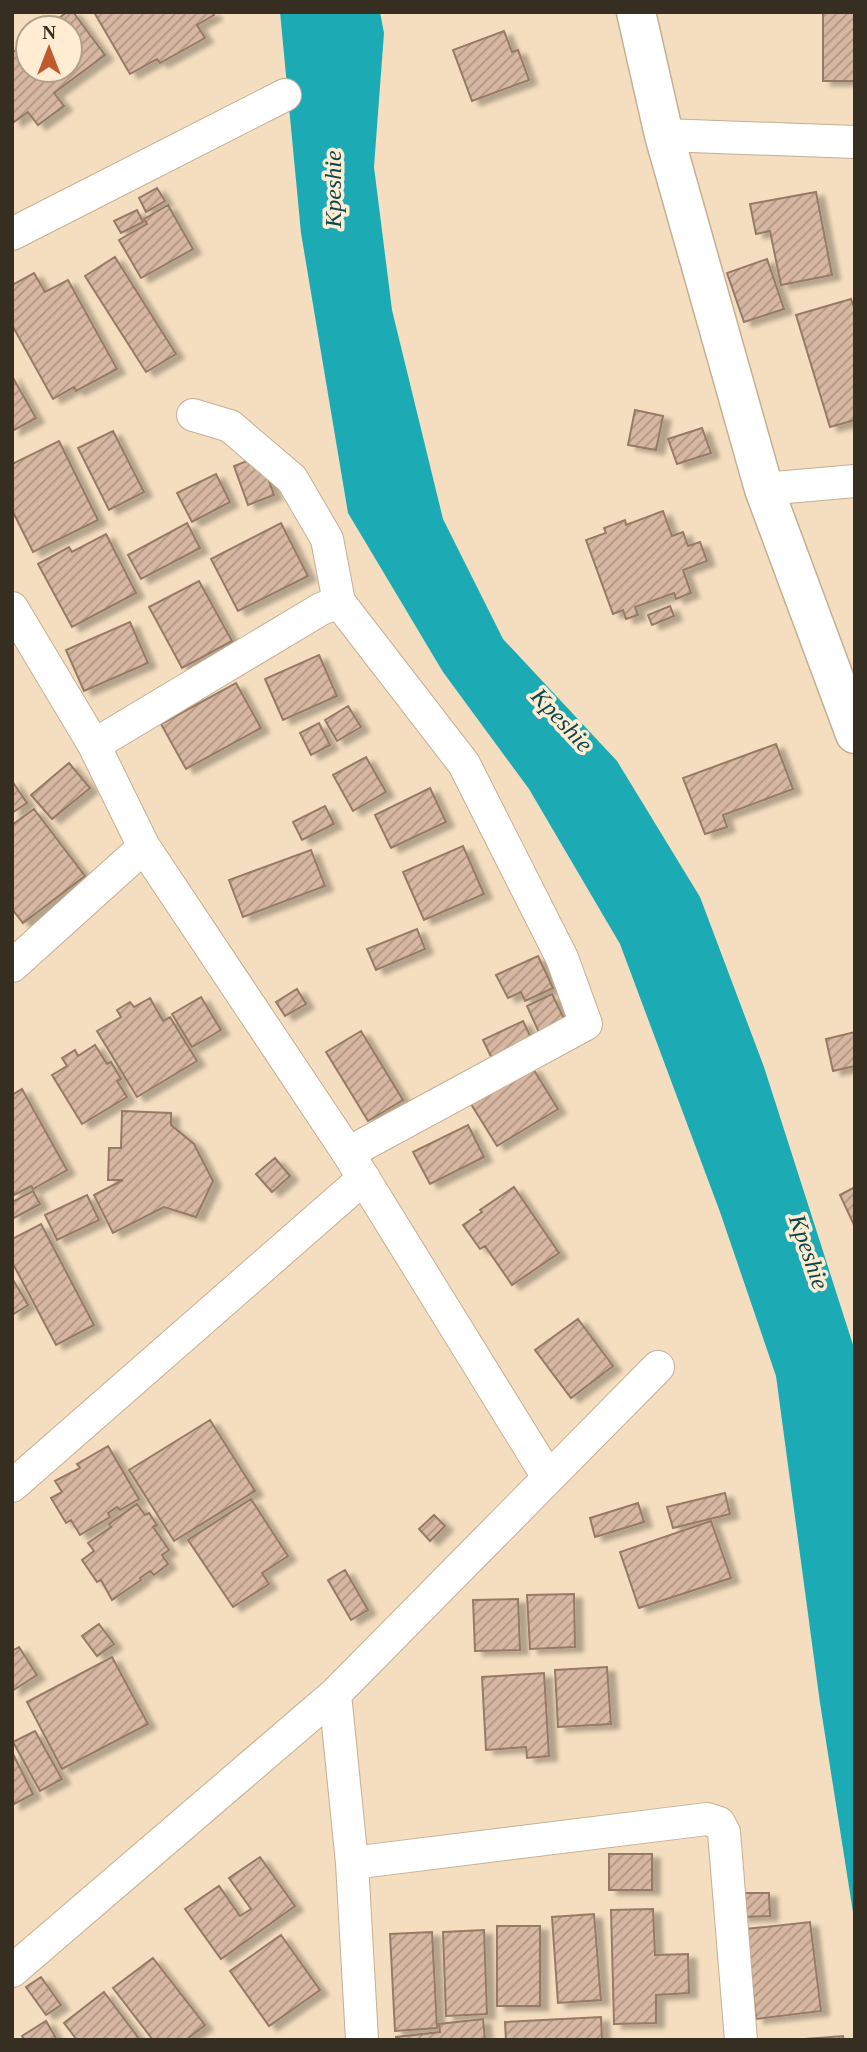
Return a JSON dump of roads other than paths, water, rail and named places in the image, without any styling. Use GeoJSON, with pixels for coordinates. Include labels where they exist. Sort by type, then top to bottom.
{"type":"FeatureCollection","features":[{"type":"Feature","properties":{"kind":"street"},"geometry":{"type":"LineString","coordinates":[[636,12],[664,135],[764,489],[855,734]]}},
{"type":"Feature","properties":{"kind":"street"},"geometry":{"type":"LineString","coordinates":[[12,234],[285,95]]}},
{"type":"Feature","properties":{"kind":"street"},"geometry":{"type":"LineString","coordinates":[[664,135],[855,142]]}},
{"type":"Feature","properties":{"kind":"street"},"geometry":{"type":"LineString","coordinates":[[12,1486],[356,1165],[586,1024],[562,958],[464,764],[339,602],[327,539],[292,479],[230,426],[193,415]]}},
{"type":"Feature","properties":{"kind":"street"},"geometry":{"type":"LineString","coordinates":[[764,489],[855,481]]}},
{"type":"Feature","properties":{"kind":"street"},"geometry":{"type":"LineString","coordinates":[[94,745],[321,609],[339,602]]}},
{"type":"Feature","properties":{"kind":"street"},"geometry":{"type":"LineString","coordinates":[[12,608],[94,745],[144,847],[356,1165],[548,1477]]}},
{"type":"Feature","properties":{"kind":"street"},"geometry":{"type":"LineString","coordinates":[[12,966],[144,847]]}},
{"type":"Feature","properties":{"kind":"street"},"geometry":{"type":"LineString","coordinates":[[12,1971],[335,1694],[659,1367]]}},
{"type":"Feature","properties":{"kind":"street"},"geometry":{"type":"LineString","coordinates":[[335,1694],[352,1863],[362,2040]]}},
{"type":"Feature","properties":{"kind":"street"},"geometry":{"type":"LineString","coordinates":[[352,1863],[708,1819],[719,1823],[724,1832],[741,2040]]}},
{"type":"Feature","properties":{"kind":"water","name":"Kpeshie"},"geometry":{"type":"Polygon","coordinates":[[[280,12],[380,12],[384,33],[374,167],[392,310],[443,519],[503,639],[617,761],[700,897],[764,1067],[855,1351],[855,1925],[820,1703],[776,1376],[720,1212],[620,944],[529,789],[443,672],[348,513],[301,233],[280,12]]]}}]}
